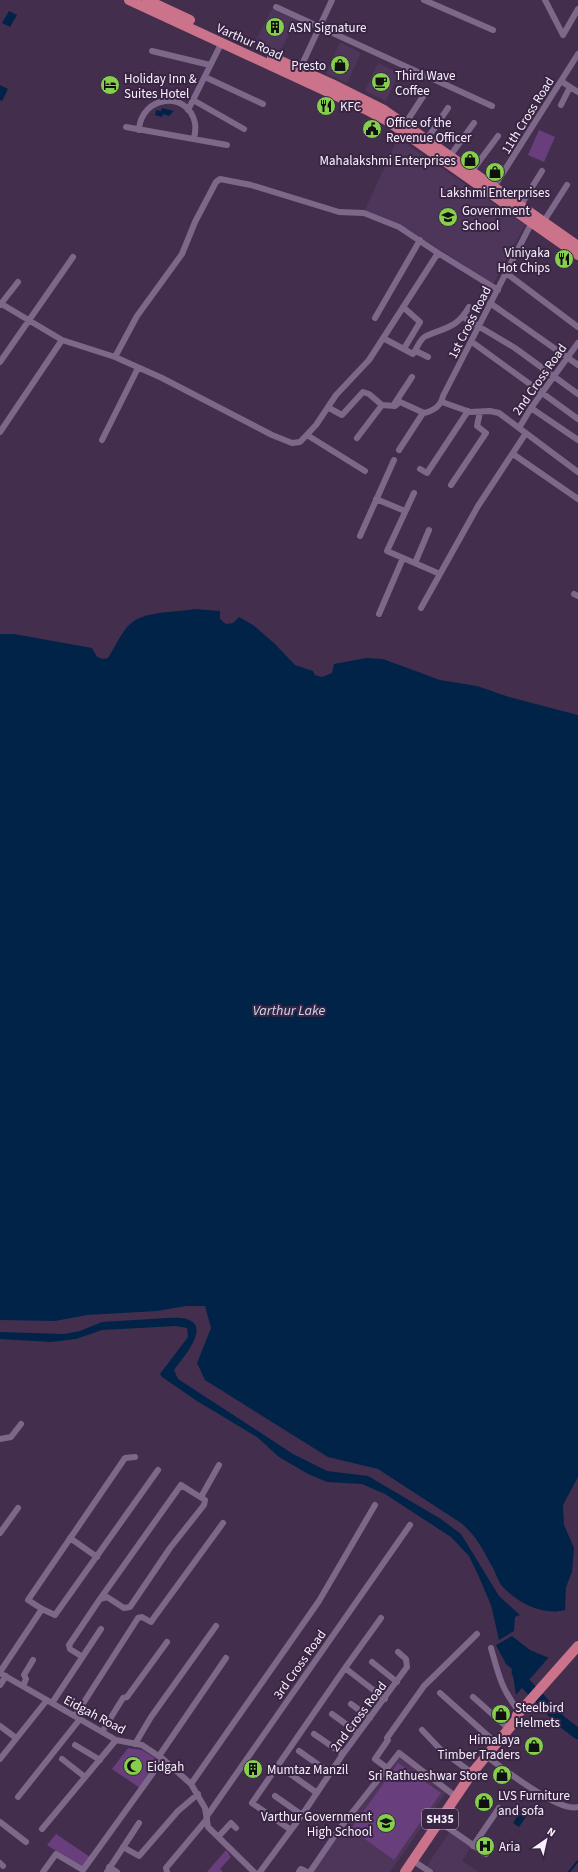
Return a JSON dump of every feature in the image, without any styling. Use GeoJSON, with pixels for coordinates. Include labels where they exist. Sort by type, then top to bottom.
{"type":"FeatureCollection","features":[{"type":"Feature","properties":{"kind":"main road","name":"Varthur Road"},"geometry":{"type":"LineString","coordinates":[[130,0],[222,42],[384,110],[521,205],[578,255]]}},
{"type":"Feature","properties":{"kind":"main road","name":"Varthur Road"},"geometry":{"type":"LineString","coordinates":[[147,0],[298,73],[386,120],[578,246]]}},
{"type":"Feature","properties":{"kind":"main road","name":"SH35"},"geometry":{"type":"LineString","coordinates":[[405,1872],[475,1770],[508,1728],[578,1646]]}},
{"type":"Feature","properties":{"kind":"main road"},"geometry":{"type":"LineString","coordinates":[[524,1711],[578,1654]]}},
{"type":"Feature","properties":{"kind":"main road","name":"SH35"},"geometry":{"type":"LineString","coordinates":[[415,1868],[475,1778],[475,1770]]}},
{"type":"Feature","properties":{"kind":"street"},"geometry":{"type":"LineString","coordinates":[[298,73],[332,0]]}},
{"type":"Feature","properties":{"kind":"street"},"geometry":{"type":"LineString","coordinates":[[424,0],[494,30]]}},
{"type":"Feature","properties":{"kind":"street"},"geometry":{"type":"LineString","coordinates":[[545,0],[563,35],[578,9]]}},
{"type":"Feature","properties":{"kind":"street"},"geometry":{"type":"LineString","coordinates":[[276,7],[492,106]]}},
{"type":"Feature","properties":{"kind":"street"},"geometry":{"type":"LineString","coordinates":[[188,110],[222,42]]}},
{"type":"Feature","properties":{"kind":"street"},"geometry":{"type":"LineString","coordinates":[[152,51],[210,66]]}},
{"type":"Feature","properties":{"kind":"street","name":"11th Cross Road"},"geometry":{"type":"LineString","coordinates":[[494,187],[578,54]]}},
{"type":"Feature","properties":{"kind":"street"},"geometry":{"type":"LineString","coordinates":[[205,77],[263,104]]}},
{"type":"Feature","properties":{"kind":"street"},"geometry":{"type":"LineString","coordinates":[[561,81],[578,92]]}},
{"type":"Feature","properties":{"kind":"street"},"geometry":{"type":"LineString","coordinates":[[561,105],[570,87]]}},
{"type":"Feature","properties":{"kind":"street"},"geometry":{"type":"LineString","coordinates":[[405,124],[424,95]]}},
{"type":"Feature","properties":{"kind":"street"},"geometry":{"type":"LineString","coordinates":[[139,130],[142,116],[153,104],[164,100],[173,101],[185,107],[192,115],[195,123],[194,139]]}},
{"type":"Feature","properties":{"kind":"street"},"geometry":{"type":"LineString","coordinates":[[193,100],[244,129]]}},
{"type":"Feature","properties":{"kind":"street"},"geometry":{"type":"LineString","coordinates":[[427,139],[448,108]]}},
{"type":"Feature","properties":{"kind":"street"},"geometry":{"type":"LineString","coordinates":[[450,156],[474,123]]}},
{"type":"Feature","properties":{"kind":"street"},"geometry":{"type":"LineString","coordinates":[[126,127],[227,145]]}},
{"type":"Feature","properties":{"kind":"street"},"geometry":{"type":"LineString","coordinates":[[472,171],[498,136]]}},
{"type":"Feature","properties":{"kind":"street"},"geometry":{"type":"LineString","coordinates":[[521,205],[542,172]]}},
{"type":"Feature","properties":{"kind":"street"},"geometry":{"type":"LineString","coordinates":[[115,357],[137,316],[182,254],[195,222],[216,182],[220,179],[251,185],[339,212],[364,213],[399,227],[498,290]]}},
{"type":"Feature","properties":{"kind":"street","name":"1st Cross Road"},"geometry":{"type":"LineString","coordinates":[[443,399],[472,342],[478,325],[506,273],[537,220],[567,185]]}},
{"type":"Feature","properties":{"kind":"street"},"geometry":{"type":"LineString","coordinates":[[376,318],[420,240]]}},
{"type":"Feature","properties":{"kind":"street"},"geometry":{"type":"LineString","coordinates":[[18,282],[0,304],[62,340],[115,357],[292,443],[300,442],[307,435],[329,408],[336,395],[369,360],[438,253]]}},
{"type":"Feature","properties":{"kind":"street"},"geometry":{"type":"LineString","coordinates":[[0,362],[73,257]]}},
{"type":"Feature","properties":{"kind":"street"},"geometry":{"type":"LineString","coordinates":[[506,273],[578,327]]}},
{"type":"Feature","properties":{"kind":"street"},"geometry":{"type":"LineString","coordinates":[[490,303],[578,365]]}},
{"type":"Feature","properties":{"kind":"street"},"geometry":{"type":"LineString","coordinates":[[403,307],[420,322],[405,347]]}},
{"type":"Feature","properties":{"kind":"street"},"geometry":{"type":"LineString","coordinates":[[383,338],[411,354],[416,351],[425,336],[450,328],[463,317],[469,307]]}},
{"type":"Feature","properties":{"kind":"street"},"geometry":{"type":"LineString","coordinates":[[463,317],[515,348],[578,394]]}},
{"type":"Feature","properties":{"kind":"street"},"geometry":{"type":"LineString","coordinates":[[0,432],[62,340]]}},
{"type":"Feature","properties":{"kind":"street"},"geometry":{"type":"LineString","coordinates":[[472,342],[578,419]]}},
{"type":"Feature","properties":{"kind":"street","name":"2nd Cross Road"},"geometry":{"type":"LineString","coordinates":[[519,428],[530,408],[578,343]]}},
{"type":"Feature","properties":{"kind":"street"},"geometry":{"type":"LineString","coordinates":[[416,351],[428,357]]}},
{"type":"Feature","properties":{"kind":"street"},"geometry":{"type":"LineString","coordinates":[[102,440],[138,368]]}},
{"type":"Feature","properties":{"kind":"street"},"geometry":{"type":"LineString","coordinates":[[393,406],[412,377]]}},
{"type":"Feature","properties":{"kind":"street"},"geometry":{"type":"LineString","coordinates":[[329,408],[342,415],[363,392],[369,394],[382,405],[393,406],[400,402],[424,413],[432,411],[443,399],[468,411],[490,411],[499,413],[578,472]]}},
{"type":"Feature","properties":{"kind":"street"},"geometry":{"type":"LineString","coordinates":[[357,438],[382,405]]}},
{"type":"Feature","properties":{"kind":"street"},"geometry":{"type":"LineString","coordinates":[[530,408],[578,439]]}},
{"type":"Feature","properties":{"kind":"street"},"geometry":{"type":"LineString","coordinates":[[420,469],[427,473],[468,411]]}},
{"type":"Feature","properties":{"kind":"street"},"geometry":{"type":"LineString","coordinates":[[451,485],[486,433],[477,426],[480,412]]}},
{"type":"Feature","properties":{"kind":"street"},"geometry":{"type":"LineString","coordinates":[[399,450],[424,413]]}},
{"type":"Feature","properties":{"kind":"street"},"geometry":{"type":"LineString","coordinates":[[421,608],[478,506],[526,433]]}},
{"type":"Feature","properties":{"kind":"street"},"geometry":{"type":"LineString","coordinates":[[307,435],[365,471]]}},
{"type":"Feature","properties":{"kind":"street"},"geometry":{"type":"LineString","coordinates":[[513,454],[578,499]]}},
{"type":"Feature","properties":{"kind":"street"},"geometry":{"type":"LineString","coordinates":[[360,536],[394,460]]}},
{"type":"Feature","properties":{"kind":"street"},"geometry":{"type":"LineString","coordinates":[[414,493],[387,551],[440,574]]}},
{"type":"Feature","properties":{"kind":"street"},"geometry":{"type":"LineString","coordinates":[[376,499],[405,511]]}},
{"type":"Feature","properties":{"kind":"street"},"geometry":{"type":"LineString","coordinates":[[415,563],[429,530]]}},
{"type":"Feature","properties":{"kind":"street"},"geometry":{"type":"LineString","coordinates":[[379,614],[404,558]]}},
{"type":"Feature","properties":{"kind":"street"},"geometry":{"type":"LineString","coordinates":[[0,1439],[11,1437],[21,1424]]}},
{"type":"Feature","properties":{"kind":"street"},"geometry":{"type":"LineString","coordinates":[[135,1457],[126,1458],[28,1600],[55,1615],[158,1470]]}},
{"type":"Feature","properties":{"kind":"street"},"geometry":{"type":"LineString","coordinates":[[201,1497],[219,1465]]}},
{"type":"Feature","properties":{"kind":"street"},"geometry":{"type":"LineString","coordinates":[[81,1656],[70,1649],[69,1645],[100,1599],[181,1485],[205,1500],[204,1505],[170,1548],[130,1607],[124,1608],[108,1597],[100,1599]]}},
{"type":"Feature","properties":{"kind":"street"},"geometry":{"type":"LineString","coordinates":[[191,1784],[319,1601],[375,1505]]}},
{"type":"Feature","properties":{"kind":"street"},"geometry":{"type":"LineString","coordinates":[[0,1533],[18,1508]]}},
{"type":"Feature","properties":{"kind":"street"},"geometry":{"type":"LineString","coordinates":[[18,1797],[77,1718],[138,1618],[142,1617],[151,1622],[153,1620],[223,1523]]}},
{"type":"Feature","properties":{"kind":"street","name":"3rd Cross Road"},"geometry":{"type":"LineString","coordinates":[[166,1872],[166,1868],[207,1818],[410,1525]]}},
{"type":"Feature","properties":{"kind":"street"},"geometry":{"type":"LineString","coordinates":[[70,1538],[96,1557]]}},
{"type":"Feature","properties":{"kind":"street"},"geometry":{"type":"LineString","coordinates":[[0,1673],[42,1609]]}},
{"type":"Feature","properties":{"kind":"street"},"geometry":{"type":"LineString","coordinates":[[291,1830],[252,1803],[381,1618]]}},
{"type":"Feature","properties":{"kind":"street"},"geometry":{"type":"LineString","coordinates":[[135,1744],[151,1717],[216,1626]]}},
{"type":"Feature","properties":{"kind":"street"},"geometry":{"type":"LineString","coordinates":[[0,1759],[16,1738],[50,1701],[101,1629]]}},
{"type":"Feature","properties":{"kind":"street"},"geometry":{"type":"LineString","coordinates":[[387,1768],[375,1759],[388,1740],[387,1738],[424,1686],[477,1634]]}},
{"type":"Feature","properties":{"kind":"street"},"geometry":{"type":"LineString","coordinates":[[102,1732],[123,1698],[127,1697],[167,1642]]}},
{"type":"Feature","properties":{"kind":"street"},"geometry":{"type":"LineString","coordinates":[[491,1648],[499,1677],[509,1700],[524,1711]]}},
{"type":"Feature","properties":{"kind":"street","name":"2nd Cross Road"},"geometry":{"type":"LineString","coordinates":[[260,1872],[302,1815],[358,1733],[398,1682],[407,1667],[406,1659],[398,1652]]}},
{"type":"Feature","properties":{"kind":"street"},"geometry":{"type":"LineString","coordinates":[[43,1872],[56,1854],[74,1869],[81,1870],[87,1866],[161,1758],[226,1658]]}},
{"type":"Feature","properties":{"kind":"street"},"geometry":{"type":"LineString","coordinates":[[23,1686],[26,1679],[24,1675],[33,1660]]}},
{"type":"Feature","properties":{"kind":"street"},"geometry":{"type":"LineString","coordinates":[[372,1662],[398,1682]]}},
{"type":"Feature","properties":{"kind":"street"},"geometry":{"type":"LineString","coordinates":[[345,1668],[384,1699]]}},
{"type":"Feature","properties":{"kind":"street","name":"Eidgah Road"},"geometry":{"type":"LineString","coordinates":[[0,1673],[116,1740],[142,1745],[161,1758],[191,1784],[198,1794],[205,1808],[208,1827],[254,1872]]}},
{"type":"Feature","properties":{"kind":"street"},"geometry":{"type":"LineString","coordinates":[[0,1685],[6,1676]]}},
{"type":"Feature","properties":{"kind":"street"},"geometry":{"type":"LineString","coordinates":[[440,1693],[496,1743]]}},
{"type":"Feature","properties":{"kind":"street"},"geometry":{"type":"LineString","coordinates":[[473,1697],[508,1728]]}},
{"type":"Feature","properties":{"kind":"street"},"geometry":{"type":"LineString","coordinates":[[351,1704],[370,1718]]}},
{"type":"Feature","properties":{"kind":"street"},"geometry":{"type":"LineString","coordinates":[[332,1714],[358,1733]]}},
{"type":"Feature","properties":{"kind":"street"},"geometry":{"type":"LineString","coordinates":[[0,1726],[16,1738]]}},
{"type":"Feature","properties":{"kind":"street"},"geometry":{"type":"LineString","coordinates":[[422,1730],[441,1750],[475,1770]]}},
{"type":"Feature","properties":{"kind":"street"},"geometry":{"type":"LineString","coordinates":[[314,1734],[343,1754]]}},
{"type":"Feature","properties":{"kind":"street"},"geometry":{"type":"LineString","coordinates":[[42,1829],[116,1740]]}},
{"type":"Feature","properties":{"kind":"street"},"geometry":{"type":"LineString","coordinates":[[75,1745],[100,1760]]}},
{"type":"Feature","properties":{"kind":"street"},"geometry":{"type":"LineString","coordinates":[[298,1751],[330,1773]]}},
{"type":"Feature","properties":{"kind":"street"},"geometry":{"type":"LineString","coordinates":[[304,1871],[399,1753],[456,1796]]}},
{"type":"Feature","properties":{"kind":"street"},"geometry":{"type":"LineString","coordinates":[[486,1756],[532,1788],[560,1805],[573,1809],[578,1808]]}},
{"type":"Feature","properties":{"kind":"street"},"geometry":{"type":"LineString","coordinates":[[62,1759],[85,1776]]}},
{"type":"Feature","properties":{"kind":"street"},"geometry":{"type":"LineString","coordinates":[[286,1771],[317,1793]]}},
{"type":"Feature","properties":{"kind":"street"},"geometry":{"type":"LineString","coordinates":[[123,1847],[139,1856],[178,1811],[198,1794]]}},
{"type":"Feature","properties":{"kind":"street"},"geometry":{"type":"LineString","coordinates":[[275,1796],[302,1815]]}},
{"type":"Feature","properties":{"kind":"street"},"geometry":{"type":"LineString","coordinates":[[474,1846],[499,1808]]}},
{"type":"Feature","properties":{"kind":"street"},"geometry":{"type":"LineString","coordinates":[[0,1822],[26,1842]]}},
{"type":"Feature","properties":{"kind":"street"},"geometry":{"type":"LineString","coordinates":[[117,1872],[108,1870],[139,1822]]}},
{"type":"Feature","properties":{"kind":"street"},"geometry":{"type":"LineString","coordinates":[[218,1837],[231,1823],[236,1828]]}},
{"type":"Feature","properties":{"kind":"street"},"geometry":{"type":"LineString","coordinates":[[444,1825],[486,1854]]}},
{"type":"Feature","properties":{"kind":"street"},"geometry":{"type":"LineString","coordinates":[[415,1868],[430,1872]]}},
{"type":"Feature","properties":{"kind":"shaded area"},"geometry":{"type":"Polygon","coordinates":[[[272,9],[296,20],[279,54],[255,42],[272,9]]]}},
{"type":"Feature","properties":{"kind":"shaded area"},"geometry":{"type":"Polygon","coordinates":[[[340,42],[361,53],[347,83],[326,74],[340,42]]]}},
{"type":"Feature","properties":{"kind":"shaded area"},"geometry":{"type":"Polygon","coordinates":[[[378,63],[399,73],[386,101],[365,91],[378,63]]]}},
{"type":"Feature","properties":{"kind":"shaded area"},"geometry":{"type":"Polygon","coordinates":[[[539,130],[555,137],[544,162],[528,155],[539,130]]]}},
{"type":"Feature","properties":{"kind":"shaded area","name":"Government School"},"geometry":{"type":"Polygon","coordinates":[[[398,138],[525,225],[493,284],[410,230],[365,210],[398,138]]]}},
{"type":"Feature","properties":{"kind":"shaded area"},"geometry":{"type":"Polygon","coordinates":[[[128,1748],[142,1750],[159,1761],[140,1788],[112,1769],[128,1748]]]}},
{"type":"Feature","properties":{"kind":"shaded area","name":"Varthur Government High School"},"geometry":{"type":"Polygon","coordinates":[[[398,1757],[447,1791],[390,1872],[312,1872],[398,1757]]]}},
{"type":"Feature","properties":{"kind":"shaded area"},"geometry":{"type":"Polygon","coordinates":[[[398,1763],[441,1793],[394,1860],[351,1829],[398,1763]]]}},
{"type":"Feature","properties":{"kind":"shaded area"},"geometry":{"type":"Polygon","coordinates":[[[450,1831],[471,1846],[462,1861],[479,1872],[434,1872],[426,1867],[450,1831]]]}},
{"type":"Feature","properties":{"kind":"shaded area"},"geometry":{"type":"Polygon","coordinates":[[[56,1834],[90,1857],[83,1869],[47,1845],[56,1834]]]}},
{"type":"Feature","properties":{"kind":"shaded area"},"geometry":{"type":"Polygon","coordinates":[[[226,1850],[231,1857],[220,1869],[223,1872],[207,1872],[226,1850]]]}},
{"type":"Feature","properties":{"kind":"water"},"geometry":{"type":"Polygon","coordinates":[[[9,11],[17,15],[10,27],[2,23],[9,11]]]}},
{"type":"Feature","properties":{"kind":"water"},"geometry":{"type":"Polygon","coordinates":[[[0,85],[8,89],[2,101],[0,100],[0,85]]]}},
{"type":"Feature","properties":{"kind":"water"},"geometry":{"type":"Polygon","coordinates":[[[162,108],[174,111],[169,116],[163,114],[162,117],[155,115],[156,110],[161,111],[162,108]]]}},
{"type":"Feature","properties":{"kind":"water","name":"Varthur Lake"},"geometry":{"type":"Polygon","coordinates":[[[194,609],[220,611],[220,619],[226,624],[233,623],[239,617],[253,625],[275,644],[295,665],[313,671],[315,675],[322,677],[332,673],[334,664],[366,658],[383,659],[440,680],[477,686],[509,697],[578,715],[578,1477],[563,1505],[564,1525],[574,1548],[572,1572],[566,1587],[565,1610],[539,1610],[515,1598],[502,1586],[480,1545],[467,1528],[378,1469],[328,1457],[205,1380],[197,1363],[211,1328],[205,1306],[186,1306],[157,1311],[87,1315],[55,1321],[0,1320],[0,634],[14,634],[92,648],[97,657],[103,659],[108,658],[120,637],[128,626],[134,621],[142,617],[159,613],[194,609]]]}},
{"type":"Feature","properties":{"kind":"water"},"geometry":{"type":"Polygon","coordinates":[[[167,1318],[187,1319],[195,1324],[195,1337],[192,1344],[174,1370],[178,1379],[293,1454],[327,1471],[368,1476],[441,1519],[461,1534],[499,1596],[520,1615],[515,1617],[514,1631],[499,1640],[491,1605],[479,1577],[469,1556],[451,1537],[385,1494],[362,1484],[327,1482],[308,1474],[279,1457],[257,1437],[197,1401],[162,1377],[160,1374],[188,1337],[187,1328],[176,1326],[102,1330],[76,1339],[51,1342],[0,1339],[0,1332],[64,1334],[80,1331],[102,1322],[167,1318]]]}},
{"type":"Feature","properties":{"kind":"water"},"geometry":{"type":"Polygon","coordinates":[[[512,1636],[530,1650],[549,1658],[516,1695],[512,1669],[506,1664],[496,1645],[512,1636]]]}},
{"type":"Feature","properties":{"kind":"water"},"geometry":{"type":"Polygon","coordinates":[[[523,1807],[530,1811],[519,1827],[513,1823],[523,1807]]]}},
{"type":"Feature","properties":{"kind":"pier"},"geometry":{"type":"Polygon","coordinates":[[[550,1656],[550,1659],[518,1696],[516,1695],[550,1656]]]}},
{"type":"Feature","properties":{"kind":"waterway"},"geometry":{"type":"LineString","coordinates":[[517,1672],[521,1679],[561,1721],[578,1734]]}},
{"type":"Feature","properties":{"kind":"waterway"},"geometry":{"type":"LineString","coordinates":[[569,1872],[578,1861]]}},
{"type":"Feature","properties":{"kind":"place","name":"ASN Signature"},"geometry":{"type":"Point","coordinates":[275,27]}},
{"type":"Feature","properties":{"kind":"place","name":"Presto"},"geometry":{"type":"Point","coordinates":[340,65]}},
{"type":"Feature","properties":{"kind":"place","name":"Third Wave Coffee"},"geometry":{"type":"Point","coordinates":[381,82]}},
{"type":"Feature","properties":{"kind":"place","name":"Holiday Inn & Suites Hotel"},"geometry":{"type":"Point","coordinates":[110,85]}},
{"type":"Feature","properties":{"kind":"place","name":"KFC"},"geometry":{"type":"Point","coordinates":[326,106]}},
{"type":"Feature","properties":{"kind":"place","name":"Office of the Revenue Officer"},"geometry":{"type":"Point","coordinates":[372,129]}},
{"type":"Feature","properties":{"kind":"place","name":"Mahalakshmi Enterprises"},"geometry":{"type":"Point","coordinates":[470,160]}},
{"type":"Feature","properties":{"kind":"place","name":"Lakshmi Enterprises"},"geometry":{"type":"Point","coordinates":[495,172]}},
{"type":"Feature","properties":{"kind":"place","name":"Government School"},"geometry":{"type":"Point","coordinates":[448,217]}},
{"type":"Feature","properties":{"kind":"place","name":"Viniyaka Hot Chips"},"geometry":{"type":"Point","coordinates":[564,259]}},
{"type":"Feature","properties":{"kind":"place","name":"Steelbird Helmets"},"geometry":{"type":"Point","coordinates":[501,1714]}},
{"type":"Feature","properties":{"kind":"place","name":"Himalaya Timber Traders"},"geometry":{"type":"Point","coordinates":[534,1746]}},
{"type":"Feature","properties":{"kind":"place","name":"Eidgah"},"geometry":{"type":"Point","coordinates":[133,1766]}},
{"type":"Feature","properties":{"kind":"place","name":"Mumtaz Manzil"},"geometry":{"type":"Point","coordinates":[253,1769]}},
{"type":"Feature","properties":{"kind":"place","name":"Sri Rathueshwar Store"},"geometry":{"type":"Point","coordinates":[502,1775]}},
{"type":"Feature","properties":{"kind":"place","name":"LVS Furniture and sofa"},"geometry":{"type":"Point","coordinates":[484,1802]}},
{"type":"Feature","properties":{"kind":"place","name":"Varthur Government High School"},"geometry":{"type":"Point","coordinates":[386,1823]}},
{"type":"Feature","properties":{"kind":"place","name":"Aria"},"geometry":{"type":"Point","coordinates":[485,1846]}}]}
